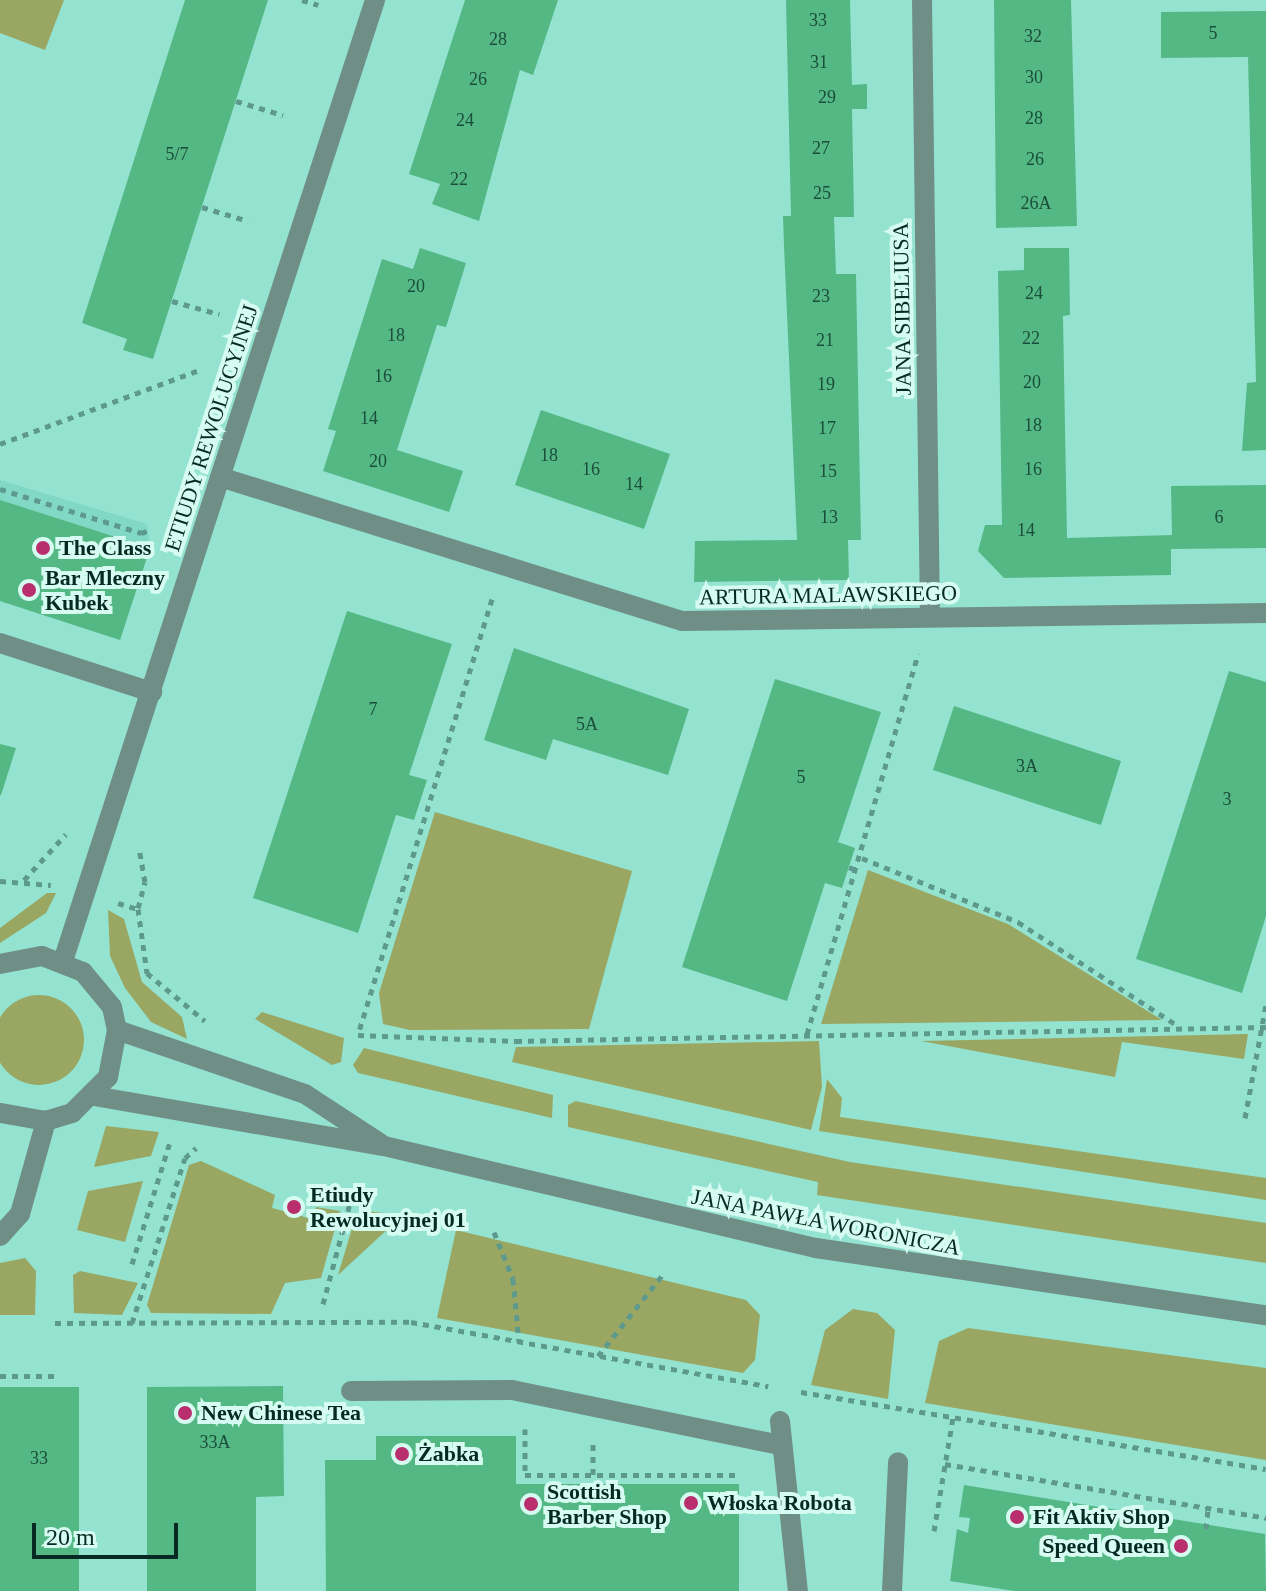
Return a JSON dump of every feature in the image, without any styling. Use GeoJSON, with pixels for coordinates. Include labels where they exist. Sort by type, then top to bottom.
{"type":"FeatureCollection","features":[{"type":"Feature","properties":{"kind":"street","name":"ETIUDY REWOLUCYJNEJ"},"geometry":{"type":"LineString","coordinates":[[63,961],[375,0]]}},
{"type":"Feature","properties":{"kind":"street","name":"JANA SIBELIUSA"},"geometry":{"type":"LineString","coordinates":[[922,0],[930,617]]}},
{"type":"Feature","properties":{"kind":"street","name":"ARTURA MALAWSKIEGO"},"geometry":{"type":"LineString","coordinates":[[220,477],[682,621],[1266,613]]}},
{"type":"Feature","properties":{"kind":"street"},"geometry":{"type":"LineString","coordinates":[[0,643],[152,692]]}},
{"type":"Feature","properties":{"kind":"street"},"geometry":{"type":"LineString","coordinates":[[0,964],[22,957],[63,961],[100,987],[117,1030],[112,1066],[94,1096],[46,1121],[0,1113]]}},
{"type":"Feature","properties":{"kind":"street","name":"JANA PAWŁA WORONICZA"},"geometry":{"type":"LineString","coordinates":[[117,1030],[305,1094],[384,1146]]}},
{"type":"Feature","properties":{"kind":"street","name":"JANA PAWŁA WORONICZA"},"geometry":{"type":"LineString","coordinates":[[94,1096],[384,1146],[816,1248],[1266,1315]]}},
{"type":"Feature","properties":{"kind":"street"},"geometry":{"type":"LineString","coordinates":[[0,1236],[20,1214],[46,1121]]}},
{"type":"Feature","properties":{"kind":"street"},"geometry":{"type":"LineString","coordinates":[[351,1391],[525,1392],[780,1445]]}},
{"type":"Feature","properties":{"kind":"street"},"geometry":{"type":"LineString","coordinates":[[780,1421],[780,1445],[798,1591]]}},
{"type":"Feature","properties":{"kind":"street"},"geometry":{"type":"LineString","coordinates":[[892,1591],[898,1462]]}},
{"type":"Feature","properties":{"kind":"path"},"geometry":{"type":"LineString","coordinates":[[302,0],[318,5]]}},
{"type":"Feature","properties":{"kind":"path"},"geometry":{"type":"LineString","coordinates":[[236,101],[283,115]]}},
{"type":"Feature","properties":{"kind":"path"},"geometry":{"type":"LineString","coordinates":[[202,207],[248,221]]}},
{"type":"Feature","properties":{"kind":"path"},"geometry":{"type":"LineString","coordinates":[[172,301],[219,314]]}},
{"type":"Feature","properties":{"kind":"path"},"geometry":{"type":"LineString","coordinates":[[0,444],[202,369]]}},
{"type":"Feature","properties":{"kind":"path"},"geometry":{"type":"LineString","coordinates":[[0,489],[150,530]]}},
{"type":"Feature","properties":{"kind":"path"},"geometry":{"type":"LineString","coordinates":[[492,599],[358,1035],[516,1041],[1178,1026],[1262,1027]]}},
{"type":"Feature","properties":{"kind":"path"},"geometry":{"type":"LineString","coordinates":[[807,1034],[862,858],[918,654]]}},
{"type":"Feature","properties":{"kind":"path"},"geometry":{"type":"LineString","coordinates":[[862,858],[1018,922],[1178,1026]]}},
{"type":"Feature","properties":{"kind":"path"},"geometry":{"type":"LineString","coordinates":[[849,867],[858,871]]}},
{"type":"Feature","properties":{"kind":"path"},"geometry":{"type":"LineString","coordinates":[[0,881],[60,886]]}},
{"type":"Feature","properties":{"kind":"path"},"geometry":{"type":"LineString","coordinates":[[111,901],[138,909],[147,973],[202,1017],[202,1035]]}},
{"type":"Feature","properties":{"kind":"path"},"geometry":{"type":"LineString","coordinates":[[1245,1118],[1266,1005]]}},
{"type":"Feature","properties":{"kind":"path"},"geometry":{"type":"LineString","coordinates":[[132,1264],[172,1135]]}},
{"type":"Feature","properties":{"kind":"path"},"geometry":{"type":"LineString","coordinates":[[132,1323],[185,1158],[197,1143]]}},
{"type":"Feature","properties":{"kind":"path"},"geometry":{"type":"LineString","coordinates":[[323,1304],[352,1196]]}},
{"type":"Feature","properties":{"kind":"path"},"geometry":{"type":"LineString","coordinates":[[494,1232],[513,1279],[519,1342]]}},
{"type":"Feature","properties":{"kind":"path"},"geometry":{"type":"LineString","coordinates":[[597,1356],[664,1273]]}},
{"type":"Feature","properties":{"kind":"path"},"geometry":{"type":"LineString","coordinates":[[55,1323],[411,1322],[953,1418],[1266,1469]]}},
{"type":"Feature","properties":{"kind":"path"},"geometry":{"type":"LineString","coordinates":[[0,1376],[56,1376]]}},
{"type":"Feature","properties":{"kind":"path"},"geometry":{"type":"LineString","coordinates":[[525,1392],[525,1475],[745,1475],[780,1445]]}},
{"type":"Feature","properties":{"kind":"path"},"geometry":{"type":"LineString","coordinates":[[934,1531],[953,1418]]}},
{"type":"Feature","properties":{"kind":"path"},"geometry":{"type":"LineString","coordinates":[[945,1464],[1266,1518]]}},
{"type":"Feature","properties":{"kind":"path"},"geometry":{"type":"LineString","coordinates":[[1206,1529],[1208,1509]]}},
{"type":"Feature","properties":{"kind":"shaded area"},"geometry":{"type":"Polygon","coordinates":[[[0,0],[64,0],[45,50],[0,33],[0,0]]]}},
{"type":"Feature","properties":{"kind":"shaded area"},"geometry":{"type":"Polygon","coordinates":[[[0,480],[147,524],[150,548],[120,640],[0,601],[0,480]]]}},
{"type":"Feature","properties":{"kind":"shaded area"},"geometry":{"type":"Polygon","coordinates":[[[435,812],[632,871],[589,1029],[410,1030],[383,1024],[379,993],[435,812]]]}},
{"type":"Feature","properties":{"kind":"shaded area"},"geometry":{"type":"Polygon","coordinates":[[[868,870],[1008,924],[1162,1020],[821,1024],[868,870]]]}},
{"type":"Feature","properties":{"kind":"shaded area"},"geometry":{"type":"Polygon","coordinates":[[[47,893],[56,893],[46,913],[0,943],[0,928],[47,893]]]}},
{"type":"Feature","properties":{"kind":"shaded area"},"geometry":{"type":"Polygon","coordinates":[[[108,910],[124,919],[142,982],[182,1017],[187,1039],[151,1022],[125,988],[110,956],[108,910]]]}},
{"type":"Feature","properties":{"kind":"shaded area"},"geometry":{"type":"Polygon","coordinates":[[[39,995],[56,998],[71,1008],[81,1023],[84,1040],[81,1057],[71,1072],[56,1082],[39,1085],[22,1082],[7,1072],[-3,1057],[-6,1040],[-3,1023],[7,1008],[22,998],[39,995]]]}},
{"type":"Feature","properties":{"kind":"shaded area"},"geometry":{"type":"Polygon","coordinates":[[[262,1012],[344,1038],[341,1062],[332,1065],[255,1019],[262,1012]]]}},
{"type":"Feature","properties":{"kind":"shaded area"},"geometry":{"type":"Polygon","coordinates":[[[1248,1034],[1244,1059],[1122,1042],[1115,1077],[921,1041],[1248,1034]]]}},
{"type":"Feature","properties":{"kind":"shaded area"},"geometry":{"type":"Polygon","coordinates":[[[819,1041],[822,1087],[811,1130],[512,1062],[516,1047],[819,1041]]]}},
{"type":"Feature","properties":{"kind":"shaded area"},"geometry":{"type":"Polygon","coordinates":[[[364,1048],[553,1095],[552,1118],[358,1073],[353,1065],[364,1048]]]}},
{"type":"Feature","properties":{"kind":"shaded area"},"geometry":{"type":"Polygon","coordinates":[[[827,1079],[842,1098],[840,1117],[1266,1178],[1266,1200],[819,1131],[827,1079]]]}},
{"type":"Feature","properties":{"kind":"shaded area"},"geometry":{"type":"Polygon","coordinates":[[[576,1101],[850,1162],[1266,1223],[1266,1263],[817,1195],[818,1182],[568,1127],[568,1105],[576,1101]]]}},
{"type":"Feature","properties":{"kind":"shaded area"},"geometry":{"type":"Polygon","coordinates":[[[106,1126],[159,1132],[151,1156],[94,1167],[106,1126]]]}},
{"type":"Feature","properties":{"kind":"shaded area"},"geometry":{"type":"Polygon","coordinates":[[[201,1161],[275,1195],[272,1208],[312,1219],[316,1207],[340,1211],[321,1278],[285,1283],[271,1314],[151,1313],[147,1305],[189,1165],[201,1161]]]}},
{"type":"Feature","properties":{"kind":"shaded area"},"geometry":{"type":"Polygon","coordinates":[[[143,1181],[125,1242],[77,1230],[88,1191],[143,1181]]]}},
{"type":"Feature","properties":{"kind":"shaded area"},"geometry":{"type":"Polygon","coordinates":[[[365,1211],[403,1215],[338,1275],[356,1215],[365,1211]]]}},
{"type":"Feature","properties":{"kind":"shaded area"},"geometry":{"type":"Polygon","coordinates":[[[456,1230],[746,1300],[760,1315],[755,1360],[743,1373],[437,1318],[456,1230]]]}},
{"type":"Feature","properties":{"kind":"shaded area"},"geometry":{"type":"Polygon","coordinates":[[[25,1258],[36,1271],[35,1315],[0,1315],[0,1263],[25,1258]]]}},
{"type":"Feature","properties":{"kind":"shaded area"},"geometry":{"type":"Polygon","coordinates":[[[80,1271],[138,1283],[122,1315],[74,1313],[73,1275],[80,1271]]]}},
{"type":"Feature","properties":{"kind":"shaded area"},"geometry":{"type":"Polygon","coordinates":[[[853,1309],[877,1313],[895,1330],[888,1399],[811,1385],[825,1330],[853,1309]]]}},
{"type":"Feature","properties":{"kind":"shaded area"},"geometry":{"type":"Polygon","coordinates":[[[968,1328],[1266,1368],[1266,1460],[925,1403],[939,1341],[968,1328]]]}},
{"type":"Feature","properties":{"kind":"building"},"geometry":{"type":"Polygon","coordinates":[[[185,0],[268,0],[153,359],[123,350],[127,339],[82,323],[185,0]]]}},
{"type":"Feature","properties":{"kind":"building"},"geometry":{"type":"Polygon","coordinates":[[[465,0],[558,0],[533,75],[520,70],[479,221],[432,204],[440,184],[409,174],[465,0]]]}},
{"type":"Feature","properties":{"kind":"building"},"geometry":{"type":"Polygon","coordinates":[[[786,0],[850,0],[852,85],[867,84],[867,109],[852,109],[854,217],[834,217],[836,274],[856,274],[861,540],[848,540],[849,580],[694,582],[695,541],[797,540],[783,216],[791,216],[786,0]]]}},
{"type":"Feature","properties":{"kind":"building"},"geometry":{"type":"Polygon","coordinates":[[[994,0],[1071,0],[1077,226],[996,228],[994,0]]]}},
{"type":"Feature","properties":{"kind":"building"},"geometry":{"type":"Polygon","coordinates":[[[1266,11],[1266,450],[1242,451],[1247,383],[1256,382],[1248,57],[1161,58],[1161,12],[1266,11]]]}},
{"type":"Feature","properties":{"kind":"building"},"geometry":{"type":"Polygon","coordinates":[[[420,248],[466,263],[446,327],[437,325],[397,450],[463,471],[449,512],[323,471],[336,431],[328,429],[382,259],[413,269],[420,248]]]}},
{"type":"Feature","properties":{"kind":"building"},"geometry":{"type":"Polygon","coordinates":[[[1024,248],[1069,248],[1070,315],[1063,316],[1067,538],[1172,535],[1171,486],[1266,485],[1266,548],[1171,549],[1171,575],[1004,578],[978,551],[985,525],[1002,525],[998,271],[1024,270],[1024,248]]]}},
{"type":"Feature","properties":{"kind":"building"},"geometry":{"type":"Polygon","coordinates":[[[541,410],[670,454],[644,529],[515,485],[541,410]]]}},
{"type":"Feature","properties":{"kind":"building"},"geometry":{"type":"Polygon","coordinates":[[[0,500],[150,548],[120,640],[0,601],[0,500]]]}},
{"type":"Feature","properties":{"kind":"building"},"geometry":{"type":"Polygon","coordinates":[[[347,611],[452,644],[409,775],[427,780],[414,820],[396,815],[358,933],[253,898],[347,611]]]}},
{"type":"Feature","properties":{"kind":"building"},"geometry":{"type":"Polygon","coordinates":[[[514,648],[689,709],[668,775],[553,739],[546,760],[484,740],[514,648]]]}},
{"type":"Feature","properties":{"kind":"building"},"geometry":{"type":"Polygon","coordinates":[[[1229,671],[1266,682],[1266,916],[1242,993],[1136,959],[1229,671]]]}},
{"type":"Feature","properties":{"kind":"building"},"geometry":{"type":"Polygon","coordinates":[[[775,679],[881,712],[838,842],[855,848],[842,888],[825,883],[787,1001],[682,967],[775,679]]]}},
{"type":"Feature","properties":{"kind":"building"},"geometry":{"type":"Polygon","coordinates":[[[954,706],[1121,761],[1101,825],[933,770],[954,706]]]}},
{"type":"Feature","properties":{"kind":"building"},"geometry":{"type":"Polygon","coordinates":[[[0,744],[16,748],[1,795],[0,795],[0,744]]]}},
{"type":"Feature","properties":{"kind":"building"},"geometry":{"type":"Polygon","coordinates":[[[283,1386],[284,1496],[256,1497],[256,1591],[147,1591],[147,1387],[283,1386]]]}},
{"type":"Feature","properties":{"kind":"building"},"geometry":{"type":"Polygon","coordinates":[[[0,1387],[79,1387],[79,1591],[0,1591],[0,1387]]]}},
{"type":"Feature","properties":{"kind":"building"},"geometry":{"type":"Polygon","coordinates":[[[376,1436],[516,1436],[516,1484],[739,1484],[739,1591],[326,1591],[325,1460],[376,1460],[376,1436]]]}},
{"type":"Feature","properties":{"kind":"building"},"geometry":{"type":"Polygon","coordinates":[[[964,1485],[1265,1534],[1266,1591],[1014,1591],[950,1581],[957,1529],[968,1533],[970,1518],[959,1517],[964,1485]]]}},
{"type":"Feature","properties":{"kind":"place","name":"The Class"},"geometry":{"type":"Point","coordinates":[43,548]}},
{"type":"Feature","properties":{"kind":"place","name":"Bar Mleczny Kubek"},"geometry":{"type":"Point","coordinates":[29,590]}},
{"type":"Feature","properties":{"kind":"place","name":"Etiudy Rewolucyjnej 01"},"geometry":{"type":"Point","coordinates":[294,1207]}},
{"type":"Feature","properties":{"kind":"place","name":"New Chinese Tea"},"geometry":{"type":"Point","coordinates":[185,1413]}},
{"type":"Feature","properties":{"kind":"place","name":"Żabka"},"geometry":{"type":"Point","coordinates":[402,1454]}},
{"type":"Feature","properties":{"kind":"place","name":"Włoska Robota"},"geometry":{"type":"Point","coordinates":[691,1503]}},
{"type":"Feature","properties":{"kind":"place","name":"Scottish Barber Shop"},"geometry":{"type":"Point","coordinates":[531,1504]}},
{"type":"Feature","properties":{"kind":"place","name":"Fit Aktiv Shop"},"geometry":{"type":"Point","coordinates":[1017,1517]}},
{"type":"Feature","properties":{"kind":"place","name":"Speed Queen"},"geometry":{"type":"Point","coordinates":[1181,1546]}}]}
